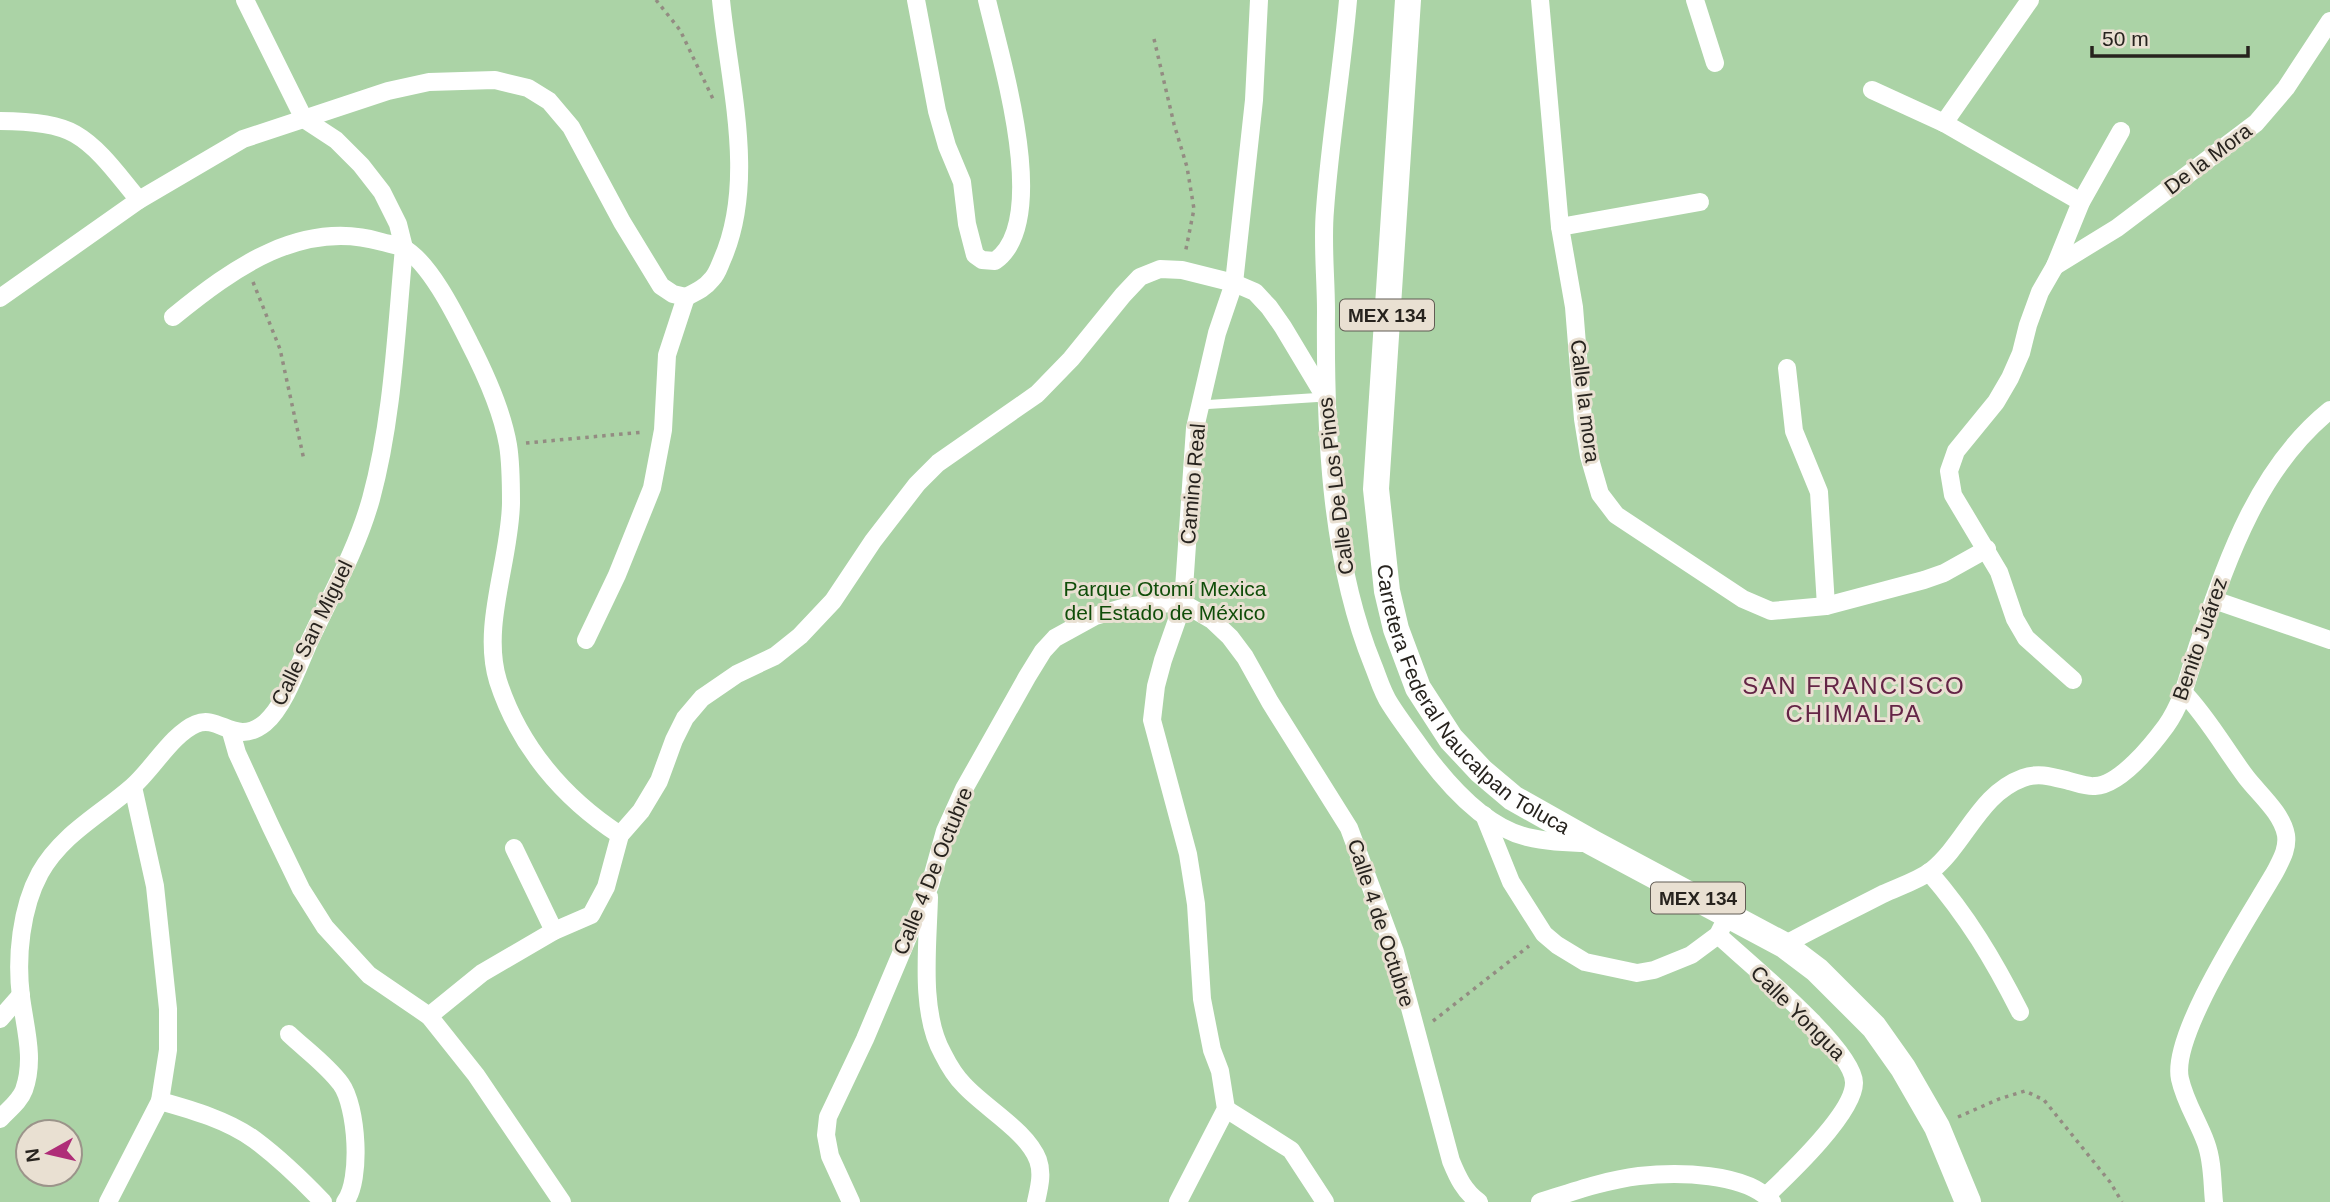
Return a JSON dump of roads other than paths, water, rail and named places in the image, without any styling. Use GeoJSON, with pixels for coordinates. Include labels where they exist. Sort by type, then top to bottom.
{"type":"FeatureCollection","features":[{"type":"Feature","properties":{"kind":"main road","name":"Carretera Federal Naucalpan Toluca"},"geometry":{"type":"LineString","coordinates":[[1408,0],[1376,489],[1387,591],[1396,629],[1418,688],[1451,739],[1481,771],[1513,798],[1593,843],[1723,925],[1784,944],[1817,970],[1874,1027],[1903,1068],[1937,1127],[1968,1202]]}},
{"type":"Feature","properties":{"kind":"street"},"geometry":{"type":"LineString","coordinates":[[244,0],[304,119]]}},
{"type":"Feature","properties":{"kind":"street"},"geometry":{"type":"LineString","coordinates":[[0,298],[139,200],[243,139],[388,92],[429,82],[495,79],[528,88],[549,101],[571,127],[622,222],[661,286],[673,294],[686,297],[703,289],[715,277],[728,247],[737,204],[738,137],[720,0]]}},
{"type":"Feature","properties":{"kind":"street"},"geometry":{"type":"LineString","coordinates":[[916,0],[937,111],[947,146],[962,182],[967,224],[975,255],[982,260],[995,261],[1004,255],[1012,240],[1020,211],[1022,183],[1021,157],[1012,107],[987,0]]}},
{"type":"Feature","properties":{"kind":"street","name":"Camino Real"},"geometry":{"type":"LineString","coordinates":[[1226,1109],[1220,1071],[1212,1050],[1202,999],[1198,928],[1188,854],[1152,720],[1156,686],[1163,660],[1184,603],[1195,428],[1217,333],[1234,283],[1254,100],[1259,0]]}},
{"type":"Feature","properties":{"kind":"street","name":"Calle De Los Pinos"},"geometry":{"type":"LineString","coordinates":[[1348,0],[1324,214],[1325,397],[1344,572],[1364,642],[1388,702],[1430,760],[1454,788],[1484,815],[1527,837],[1563,843],[1593,843]]}},
{"type":"Feature","properties":{"kind":"street","name":"Calle la mora"},"geometry":{"type":"LineString","coordinates":[[1540,0],[1560,227],[1574,307],[1583,419],[1589,456],[1600,494],[1616,515],[1661,547],[1744,598],[1771,611],[1826,606],[1944,573],[1987,550]]}},
{"type":"Feature","properties":{"kind":"street"},"geometry":{"type":"LineString","coordinates":[[1695,0],[1715,63]]}},
{"type":"Feature","properties":{"kind":"street"},"geometry":{"type":"LineString","coordinates":[[1944,123],[2031,0]]}},
{"type":"Feature","properties":{"kind":"street","name":"De la Mora"},"geometry":{"type":"LineString","coordinates":[[2055,265],[2117,228],[2256,123],[2286,88],[2330,21]]}},
{"type":"Feature","properties":{"kind":"street"},"geometry":{"type":"LineString","coordinates":[[1872,90],[1944,123],[2081,202]]}},
{"type":"Feature","properties":{"kind":"street","name":"Calle San Miguel"},"geometry":{"type":"LineString","coordinates":[[232,732],[252,730],[265,722],[278,707],[358,538],[370,501],[387,424],[404,248],[398,224],[382,191],[361,165],[335,140],[304,119]]}},
{"type":"Feature","properties":{"kind":"street"},"geometry":{"type":"LineString","coordinates":[[0,121],[43,124],[74,133],[104,158],[139,200]]}},
{"type":"Feature","properties":{"kind":"street"},"geometry":{"type":"LineString","coordinates":[[2073,680],[2026,638],[2015,620],[1999,572],[1958,506],[1950,484],[1949,471],[1956,451],[1996,402],[2010,378],[2021,353],[2040,292],[2055,265],[2081,202],[2122,131]]}},
{"type":"Feature","properties":{"kind":"street"},"geometry":{"type":"LineString","coordinates":[[1560,227],[1700,202]]}},
{"type":"Feature","properties":{"kind":"street"},"geometry":{"type":"LineString","coordinates":[[173,317],[203,292],[246,264],[270,251],[300,240],[361,235],[404,248],[430,273],[459,322],[485,376],[508,445],[511,503],[505,562],[492,630],[493,657],[499,681],[532,751],[552,778],[594,818],[620,835]]}},
{"type":"Feature","properties":{"kind":"street"},"geometry":{"type":"LineString","coordinates":[[429,1016],[482,973],[554,932],[592,915],[606,887],[620,835],[641,811],[659,781],[685,718],[702,698],[737,674],[775,656],[800,636],[833,601],[873,541],[917,484],[938,463],[1037,394],[1071,359],[1140,277],[1160,269],[1182,270],[1234,283],[1255,292],[1269,307],[1301,354],[1325,397]]}},
{"type":"Feature","properties":{"kind":"street"},"geometry":{"type":"LineString","coordinates":[[586,640],[617,575],[652,488],[663,430],[667,355],[686,297]]}},
{"type":"Feature","properties":{"kind":"street"},"geometry":{"type":"LineString","coordinates":[[1787,368],[1794,431],[1819,492],[1826,606]]}},
{"type":"Feature","properties":{"kind":"street","name":"Benito Juárez"},"geometry":{"type":"LineString","coordinates":[[1784,944],[1929,872],[1951,852],[1982,807],[2003,788],[2020,779],[2033,775],[2049,776],[2095,786],[2112,782],[2127,770],[2167,725],[2184,693],[2214,600],[2243,526],[2274,473],[2301,438],[2330,410]]}},
{"type":"Feature","properties":{"kind":"street"},"geometry":{"type":"LineString","coordinates":[[2214,600],[2330,640]]}},
{"type":"Feature","properties":{"kind":"street","name":"Calle 4 De Octubre"},"geometry":{"type":"LineString","coordinates":[[851,1202],[830,1156],[826,1135],[828,1117],[865,1040],[930,885],[945,831],[964,789],[1032,669],[1055,638],[1095,616],[1126,607],[1184,603]]}},
{"type":"Feature","properties":{"kind":"street","name":"Calle 4 de Octubre"},"geometry":{"type":"LineString","coordinates":[[1184,603],[1212,620],[1230,637],[1245,657],[1349,828],[1395,952],[1451,1161],[1459,1181],[1469,1195],[1479,1202]]}},
{"type":"Feature","properties":{"kind":"street"},"geometry":{"type":"LineString","coordinates":[[2184,693],[2200,709],[2246,777],[2267,802],[2281,822],[2286,835],[2285,853],[2276,872],[2202,999],[2178,1056],[2179,1077],[2206,1143],[2211,1164],[2214,1202]]}},
{"type":"Feature","properties":{"kind":"street"},"geometry":{"type":"LineString","coordinates":[[0,1118],[23,1093],[30,1068],[21,995],[20,942],[30,897],[40,873],[60,844],[133,787],[183,732],[196,724],[211,721],[232,732],[237,753],[266,816],[302,889],[325,927],[369,975],[429,1016],[476,1075],[562,1202]]}},
{"type":"Feature","properties":{"kind":"street"},"geometry":{"type":"LineString","coordinates":[[108,1202],[160,1101],[168,1050],[168,1009],[155,886],[133,787]]}},
{"type":"Feature","properties":{"kind":"street"},"geometry":{"type":"LineString","coordinates":[[1484,815],[1511,882],[1544,934],[1585,962],[1637,973],[1654,970],[1690,955],[1723,925]]}},
{"type":"Feature","properties":{"kind":"street"},"geometry":{"type":"LineString","coordinates":[[514,848],[554,932]]}},
{"type":"Feature","properties":{"kind":"street"},"geometry":{"type":"LineString","coordinates":[[1929,872],[1966,916],[2020,1012]]}},
{"type":"Feature","properties":{"kind":"street"},"geometry":{"type":"LineString","coordinates":[[930,885],[926,961],[930,1012],[941,1052],[962,1084],[1028,1143],[1039,1161],[1041,1180],[1036,1202]]}},
{"type":"Feature","properties":{"kind":"street","name":"Calle Yongua"},"geometry":{"type":"LineString","coordinates":[[1723,925],[1838,1049],[1850,1067],[1855,1084],[1846,1106],[1831,1128],[1770,1199]]}},
{"type":"Feature","properties":{"kind":"street"},"geometry":{"type":"LineString","coordinates":[[0,1019],[21,995]]}},
{"type":"Feature","properties":{"kind":"street"},"geometry":{"type":"LineString","coordinates":[[289,1034],[342,1086],[349,1105],[353,1123],[354,1166],[353,1185],[345,1202]]}},
{"type":"Feature","properties":{"kind":"street"},"geometry":{"type":"LineString","coordinates":[[160,1101],[211,1118],[253,1139],[323,1202]]}},
{"type":"Feature","properties":{"kind":"street"},"geometry":{"type":"LineString","coordinates":[[1178,1202],[1226,1109],[1291,1150],[1325,1202]]}},
{"type":"Feature","properties":{"kind":"street"},"geometry":{"type":"LineString","coordinates":[[1540,1202],[1640,1176],[1680,1175],[1710,1176],[1740,1183],[1770,1199]]}},
{"type":"Feature","properties":{"kind":"lane"},"geometry":{"type":"LineString","coordinates":[[1200,405],[1325,397]]}},
{"type":"Feature","properties":{"kind":"district","name":"SAN FRANCISCO CHIMALPA"},"geometry":{"type":"Point","coordinates":[1854,700]}},
{"type":"Feature","properties":{"kind":"park label","name":"Parque Otomí Mexica del Estado de México"},"geometry":{"type":"Point","coordinates":[1165,601]}}]}
